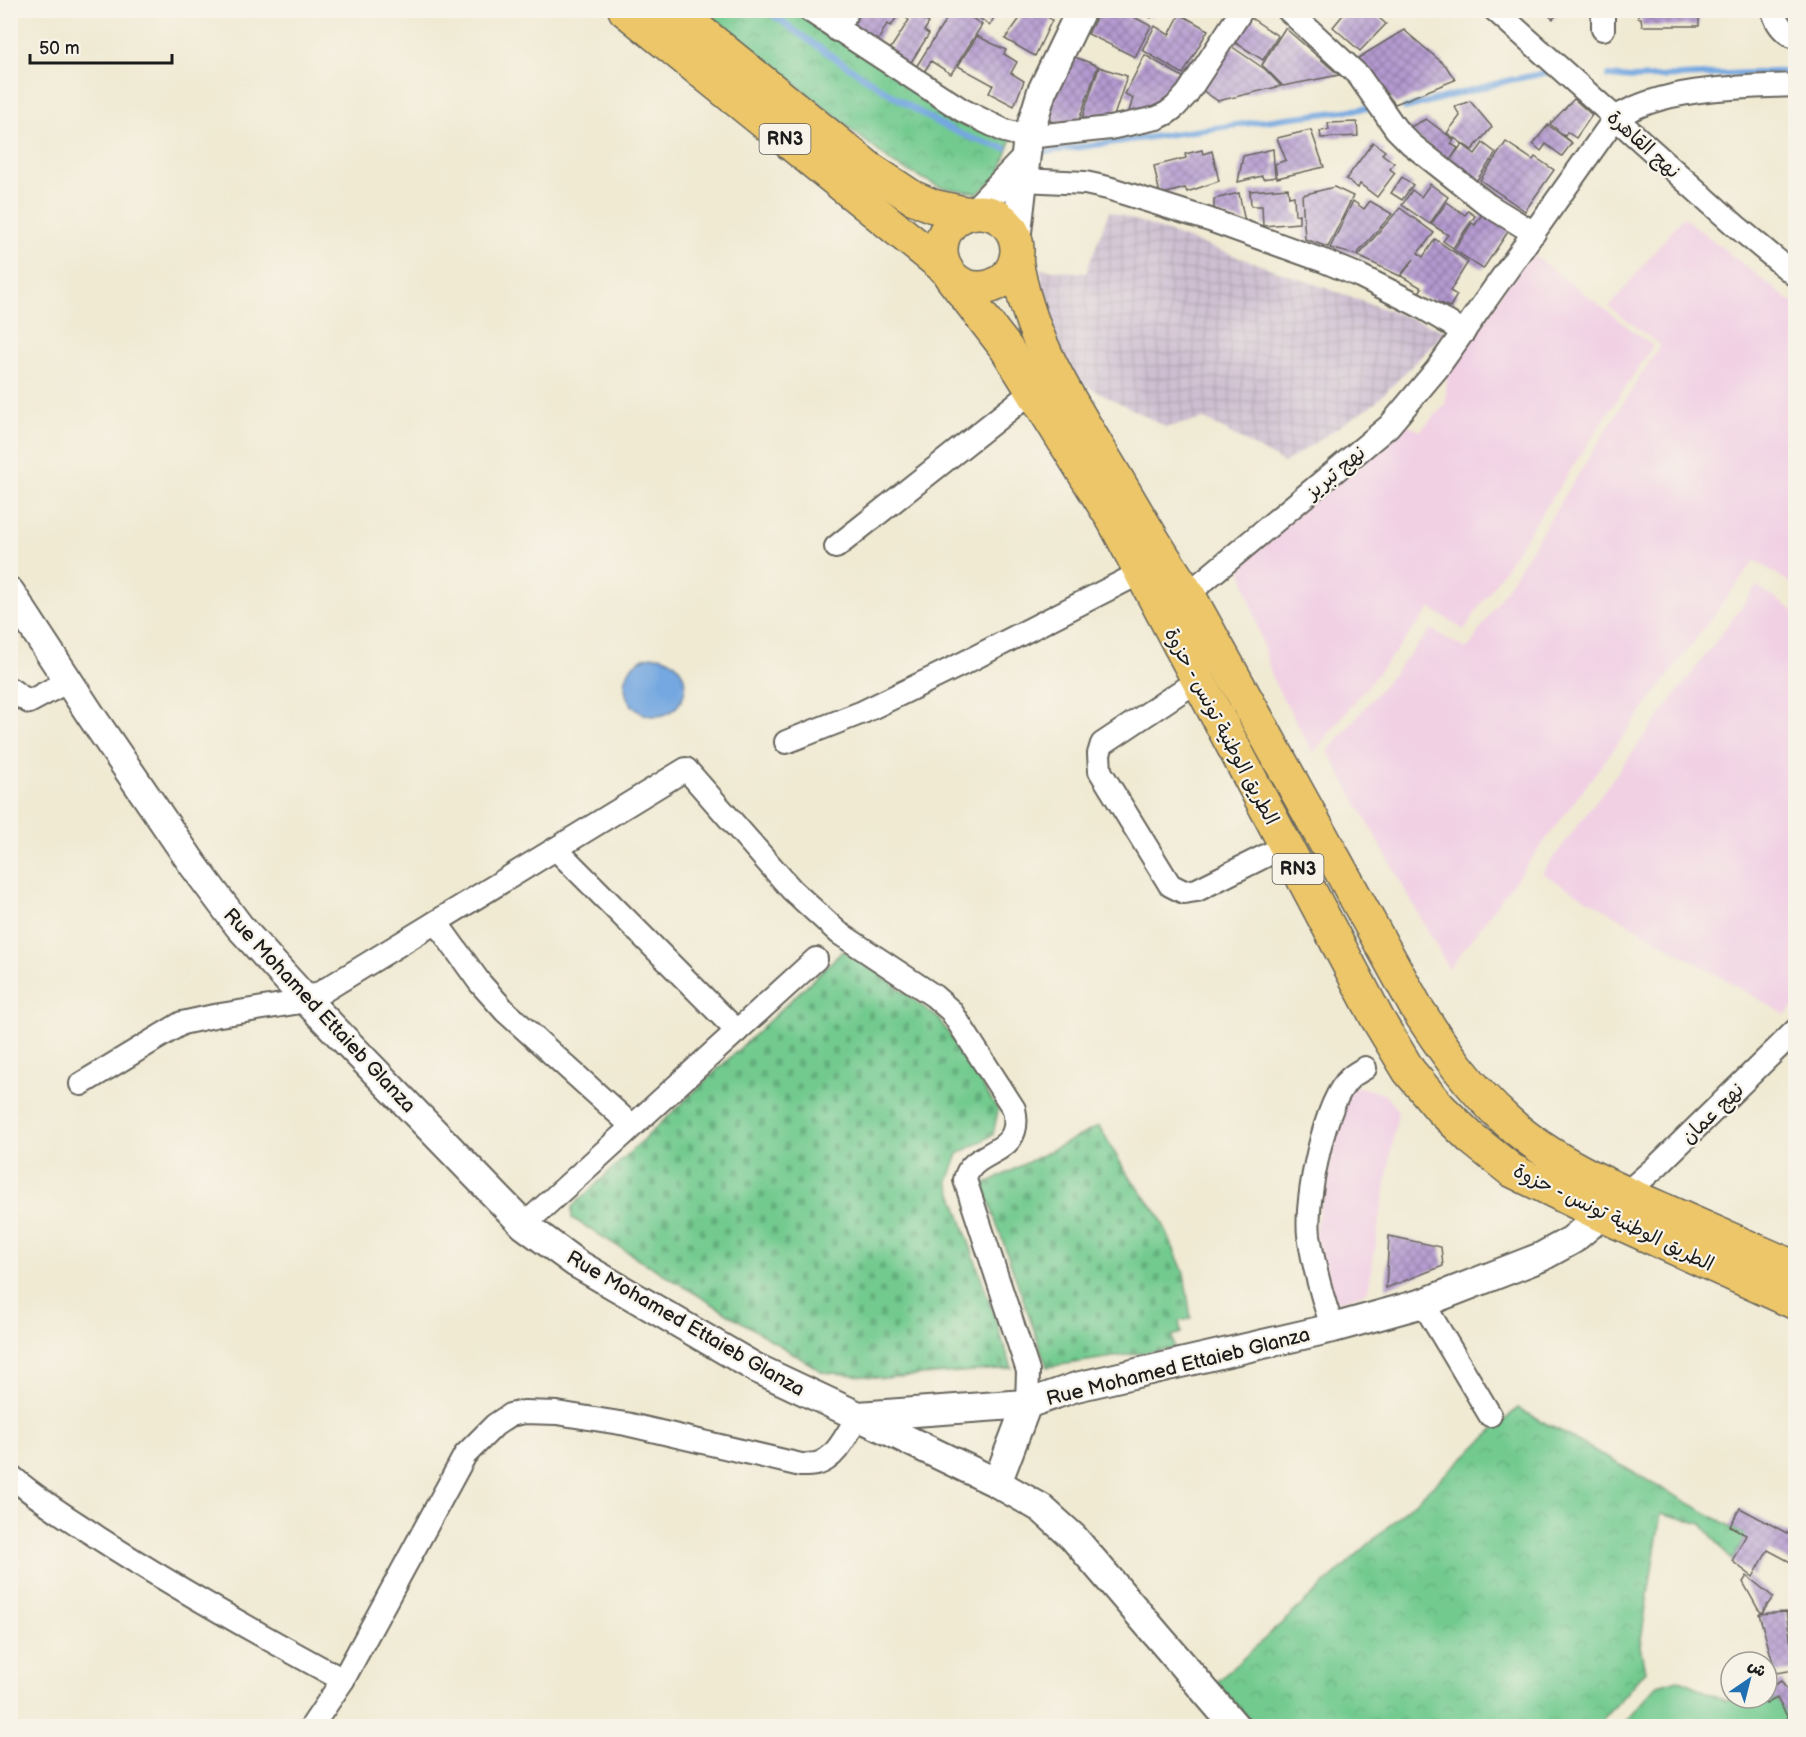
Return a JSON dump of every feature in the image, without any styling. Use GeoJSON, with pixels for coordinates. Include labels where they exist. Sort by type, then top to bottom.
{"type":"FeatureCollection","features":[{"type":"Feature","properties":{"kind":"main road","name":"الطريق الوطنية تونس - حزوة"},"geometry":{"type":"LineString","coordinates":[[625,10],[697,48],[912,197],[933,206],[971,212]]}},
{"type":"Feature","properties":{"kind":"main road","name":"الطريق الوطنية تونس - حزوة"},"geometry":{"type":"LineString","coordinates":[[674,10],[697,48],[948,273],[1006,348],[1124,516],[1161,557],[1188,594],[1416,1007],[1443,1050],[1488,1104],[1531,1141],[1571,1165],[1626,1193],[1796,1268]]}},
{"type":"Feature","properties":{"kind":"main road","name":"RN3"},"geometry":{"type":"LineString","coordinates":[[948,273],[961,284],[972,288],[984,288],[995,285],[1012,270],[1016,250],[1012,231],[997,216],[987,212],[971,212]]}},
{"type":"Feature","properties":{"kind":"main road"},"geometry":{"type":"LineString","coordinates":[[948,273],[940,256],[940,242],[945,230],[954,220],[971,212]]}},
{"type":"Feature","properties":{"kind":"main road","name":"الطريق الوطنية تونس - حزوة"},"geometry":{"type":"LineString","coordinates":[[1016,250],[1020,285],[1037,339],[1124,516],[1140,573],[1383,1027],[1409,1071],[1440,1108],[1470,1138],[1511,1170],[1602,1215],[1796,1303]]}},
{"type":"Feature","properties":{"kind":"street"},"geometry":{"type":"LineString","coordinates":[[809,10],[842,20],[962,110],[1005,130],[1025,159],[1085,183],[1210,220],[1324,261],[1420,306],[1464,332]]}},
{"type":"Feature","properties":{"kind":"street"},"geometry":{"type":"LineString","coordinates":[[1016,250],[1025,159],[1042,91],[1081,10]]}},
{"type":"Feature","properties":{"kind":"street"},"geometry":{"type":"LineString","coordinates":[[971,212],[1025,159],[1110,128],[1157,118],[1175,108],[1187,94],[1242,10]]}},
{"type":"Feature","properties":{"kind":"street"},"geometry":{"type":"LineString","coordinates":[[1288,10],[1359,76],[1396,129],[1411,144],[1488,205],[1534,233]]}},
{"type":"Feature","properties":{"kind":"street","name":"نهج القاهرة"},"geometry":{"type":"LineString","coordinates":[[1495,10],[1796,276]]}},
{"type":"Feature","properties":{"kind":"street"},"geometry":{"type":"LineString","coordinates":[[1773,10],[1782,29],[1796,38]]}},
{"type":"Feature","properties":{"kind":"street"},"geometry":{"type":"LineString","coordinates":[[1615,118],[1641,105],[1684,93],[1796,85]]}},
{"type":"Feature","properties":{"kind":"street","name":"نهج تبريز"},"geometry":{"type":"LineString","coordinates":[[1188,594],[1389,426],[1417,394],[1464,332],[1615,118]]}},
{"type":"Feature","properties":{"kind":"street"},"geometry":{"type":"LineString","coordinates":[[836,547],[1034,390]]}},
{"type":"Feature","properties":{"kind":"street"},"geometry":{"type":"LineString","coordinates":[[786,742],[863,712],[1140,573]]}},
{"type":"Feature","properties":{"kind":"street","name":"Rue Mohamed Ettaieb Glanza"},"geometry":{"type":"LineString","coordinates":[[10,591],[68,681],[194,866],[239,926],[307,1001],[524,1225],[576,1263],[756,1368],[858,1416],[1027,1404],[1076,1387],[1333,1328],[1423,1303],[1541,1257],[1572,1240],[1626,1193]]}},
{"type":"Feature","properties":{"kind":"street"},"geometry":{"type":"LineString","coordinates":[[1198,680],[1102,744],[1099,754],[1100,771],[1170,885],[1184,891],[1197,891],[1286,846]]}},
{"type":"Feature","properties":{"kind":"street"},"geometry":{"type":"LineString","coordinates":[[10,689],[29,702],[68,681]]}},
{"type":"Feature","properties":{"kind":"street"},"geometry":{"type":"LineString","coordinates":[[81,1084],[182,1023],[307,1001],[686,770],[792,890],[838,933],[933,996],[951,1011],[1014,1109],[1017,1119],[1011,1139],[972,1166],[965,1180],[1028,1371],[1027,1404],[997,1483]]}},
{"type":"Feature","properties":{"kind":"street"},"geometry":{"type":"LineString","coordinates":[[556,849],[737,1031]]}},
{"type":"Feature","properties":{"kind":"street"},"geometry":{"type":"LineString","coordinates":[[436,922],[480,983],[505,1011],[632,1126]]}},
{"type":"Feature","properties":{"kind":"street"},"geometry":{"type":"LineString","coordinates":[[524,1225],[816,959]]}},
{"type":"Feature","properties":{"kind":"street","name":"نهج عمان"},"geometry":{"type":"LineString","coordinates":[[1626,1193],[1658,1165],[1794,1032]]}},
{"type":"Feature","properties":{"kind":"street"},"geometry":{"type":"LineString","coordinates":[[1333,1328],[1327,1312],[1309,1234],[1311,1187],[1319,1145],[1339,1092],[1350,1077],[1365,1068]]}},
{"type":"Feature","properties":{"kind":"street"},"geometry":{"type":"LineString","coordinates":[[1423,1303],[1490,1415]]}},
{"type":"Feature","properties":{"kind":"street"},"geometry":{"type":"LineString","coordinates":[[312,1726],[343,1680],[465,1455],[495,1425],[510,1415],[524,1412],[558,1413],[626,1424],[801,1465],[817,1464],[827,1459],[837,1450],[858,1416],[997,1483],[1041,1508],[1073,1538],[1235,1726]]}},
{"type":"Feature","properties":{"kind":"street"},"geometry":{"type":"LineString","coordinates":[[10,1475],[68,1518],[156,1575],[219,1613],[343,1680]]}},
{"type":"Feature","properties":{"kind":"shaded area"},"geometry":{"type":"Polygon","coordinates":[[[1109,211],[1446,331],[1375,403],[1284,463],[1205,419],[1166,427],[1066,375],[1043,323],[1041,269],[1086,273],[1109,211]]]}},
{"type":"Feature","properties":{"kind":"shaded area"},"geometry":{"type":"Polygon","coordinates":[[[1683,217],[1795,305],[1795,586],[1755,560],[1449,969],[1328,751],[1431,629],[1466,649],[1471,644],[1660,345],[1609,307],[1683,217]]]}},
{"type":"Feature","properties":{"kind":"shaded area"},"geometry":{"type":"Polygon","coordinates":[[[1531,253],[1653,346],[1464,630],[1431,608],[1313,753],[1273,680],[1239,562],[1404,423],[1420,431],[1445,405],[1448,365],[1531,253]]]}},
{"type":"Feature","properties":{"kind":"shaded area"},"geometry":{"type":"Polygon","coordinates":[[[1757,586],[1795,612],[1796,1003],[1786,1015],[1542,873],[1757,586]]]}},
{"type":"Feature","properties":{"kind":"shaded area"},"geometry":{"type":"Polygon","coordinates":[[[1356,1086],[1384,1094],[1398,1111],[1368,1291],[1339,1302],[1327,1292],[1314,1235],[1347,1092],[1356,1086]]]}},
{"type":"Feature","properties":{"kind":"green space"},"geometry":{"type":"Polygon","coordinates":[[[705,11],[796,11],[835,37],[1013,135],[999,175],[978,193],[940,187],[894,164],[705,11]]]}},
{"type":"Feature","properties":{"kind":"green space"},"geometry":{"type":"Polygon","coordinates":[[[843,951],[868,965],[939,1019],[998,1110],[993,1135],[958,1154],[948,1181],[1012,1368],[884,1378],[823,1372],[572,1218],[572,1207],[843,951]]]}},
{"type":"Feature","properties":{"kind":"green space"},"geometry":{"type":"Polygon","coordinates":[[[1099,1126],[1124,1169],[1160,1217],[1184,1273],[1191,1319],[1179,1321],[1181,1333],[1172,1336],[1174,1348],[1047,1367],[983,1185],[1099,1126]]]}},
{"type":"Feature","properties":{"kind":"green space"},"geometry":{"type":"Polygon","coordinates":[[[1518,1408],[1746,1535],[1732,1561],[1702,1524],[1661,1513],[1640,1646],[1645,1671],[1598,1726],[1256,1726],[1216,1683],[1518,1408]]]}},
{"type":"Feature","properties":{"kind":"green space"},"geometry":{"type":"Polygon","coordinates":[[[1678,1679],[1719,1698],[1719,1710],[1779,1710],[1779,1702],[1791,1726],[1622,1726],[1658,1685],[1678,1679]]]}},
{"type":"Feature","properties":{"kind":"water"},"geometry":{"type":"Polygon","coordinates":[[[655,656],[672,661],[680,669],[685,686],[680,703],[672,711],[655,716],[638,711],[630,703],[625,686],[630,669],[638,661],[655,656]]]}},
{"type":"Feature","properties":{"kind":"building"},"geometry":{"type":"Polygon","coordinates":[[[857,10],[901,10],[891,26],[887,24],[874,48],[845,30],[857,10]]]}},
{"type":"Feature","properties":{"kind":"building"},"geometry":{"type":"Polygon","coordinates":[[[907,10],[916,10],[914,14],[929,23],[924,31],[929,34],[908,67],[887,54],[909,20],[903,16],[907,10]]]}},
{"type":"Feature","properties":{"kind":"building"},"geometry":{"type":"Polygon","coordinates":[[[929,10],[949,10],[944,19],[929,10]]]}},
{"type":"Feature","properties":{"kind":"building"},"geometry":{"type":"Polygon","coordinates":[[[952,10],[960,10],[982,25],[951,74],[931,61],[924,72],[916,67],[952,10]]]}},
{"type":"Feature","properties":{"kind":"building"},"geometry":{"type":"Polygon","coordinates":[[[966,10],[998,10],[990,25],[966,10]]]}},
{"type":"Feature","properties":{"kind":"building"},"geometry":{"type":"Polygon","coordinates":[[[1026,10],[1037,10],[1052,20],[1035,56],[1005,39],[1026,10]]]}},
{"type":"Feature","properties":{"kind":"building"},"geometry":{"type":"Polygon","coordinates":[[[1100,10],[1121,10],[1151,26],[1135,57],[1088,34],[1100,10]]]}},
{"type":"Feature","properties":{"kind":"building"},"geometry":{"type":"Polygon","coordinates":[[[1139,10],[1155,10],[1151,18],[1139,10]]]}},
{"type":"Feature","properties":{"kind":"building"},"geometry":{"type":"Polygon","coordinates":[[[1347,10],[1370,10],[1386,24],[1360,51],[1333,27],[1347,10]]]}},
{"type":"Feature","properties":{"kind":"building"},"geometry":{"type":"Polygon","coordinates":[[[1542,10],[1560,10],[1553,19],[1542,10]]]}},
{"type":"Feature","properties":{"kind":"building"},"geometry":{"type":"Polygon","coordinates":[[[1638,10],[1699,10],[1699,26],[1642,26],[1641,18],[1638,18],[1638,10]]]}},
{"type":"Feature","properties":{"kind":"building"},"geometry":{"type":"Polygon","coordinates":[[[1180,14],[1208,30],[1183,74],[1142,50],[1155,26],[1169,35],[1180,14]]]}},
{"type":"Feature","properties":{"kind":"building"},"geometry":{"type":"Polygon","coordinates":[[[1245,14],[1278,36],[1263,60],[1228,38],[1245,14]]]}},
{"type":"Feature","properties":{"kind":"building"},"geometry":{"type":"Polygon","coordinates":[[[1285,28],[1339,75],[1283,86],[1262,65],[1285,28]]]}},
{"type":"Feature","properties":{"kind":"building"},"geometry":{"type":"Polygon","coordinates":[[[1404,30],[1446,66],[1455,80],[1395,104],[1358,58],[1404,30]]]}},
{"type":"Feature","properties":{"kind":"building"},"geometry":{"type":"Polygon","coordinates":[[[977,36],[1006,50],[1004,54],[1017,62],[1011,73],[1024,81],[1014,106],[989,93],[993,85],[958,66],[977,36]]]}},
{"type":"Feature","properties":{"kind":"building"},"geometry":{"type":"Polygon","coordinates":[[[1225,42],[1266,70],[1281,86],[1218,101],[1196,86],[1225,42]]]}},
{"type":"Feature","properties":{"kind":"building"},"geometry":{"type":"Polygon","coordinates":[[[1070,55],[1098,66],[1079,120],[1057,124],[1043,117],[1070,55]]]}},
{"type":"Feature","properties":{"kind":"building"},"geometry":{"type":"Polygon","coordinates":[[[1145,55],[1183,77],[1165,112],[1128,115],[1133,98],[1125,94],[1145,55]]]}},
{"type":"Feature","properties":{"kind":"building"},"geometry":{"type":"Polygon","coordinates":[[[1099,67],[1127,76],[1113,119],[1082,118],[1099,67]]]}},
{"type":"Feature","properties":{"kind":"building"},"geometry":{"type":"Polygon","coordinates":[[[1574,99],[1592,115],[1576,138],[1567,132],[1565,136],[1550,124],[1574,99]]]}},
{"type":"Feature","properties":{"kind":"building"},"geometry":{"type":"Polygon","coordinates":[[[1470,101],[1492,127],[1472,150],[1447,133],[1460,116],[1455,107],[1470,101]]]}},
{"type":"Feature","properties":{"kind":"building"},"geometry":{"type":"Polygon","coordinates":[[[1426,119],[1454,140],[1451,144],[1458,148],[1451,159],[1462,144],[1475,154],[1483,143],[1496,153],[1475,183],[1466,177],[1468,174],[1406,129],[1426,119]]]}},
{"type":"Feature","properties":{"kind":"building"},"geometry":{"type":"Polygon","coordinates":[[[1357,122],[1358,136],[1321,138],[1320,131],[1329,130],[1328,123],[1357,122]]]}},
{"type":"Feature","properties":{"kind":"building"},"geometry":{"type":"Polygon","coordinates":[[[1548,125],[1572,143],[1562,156],[1546,144],[1541,151],[1533,144],[1548,125]]]}},
{"type":"Feature","properties":{"kind":"building"},"geometry":{"type":"Polygon","coordinates":[[[1311,130],[1324,167],[1277,178],[1275,164],[1286,160],[1277,138],[1311,130]]]}},
{"type":"Feature","properties":{"kind":"building"},"geometry":{"type":"Polygon","coordinates":[[[1373,142],[1385,151],[1382,154],[1394,163],[1390,169],[1395,173],[1377,197],[1360,184],[1358,188],[1346,179],[1373,142]]]}},
{"type":"Feature","properties":{"kind":"building"},"geometry":{"type":"Polygon","coordinates":[[[1506,142],[1533,160],[1535,157],[1554,170],[1525,211],[1480,180],[1506,142]]]}},
{"type":"Feature","properties":{"kind":"building"},"geometry":{"type":"Polygon","coordinates":[[[1273,149],[1275,177],[1263,179],[1262,176],[1238,182],[1243,156],[1273,149]]]}},
{"type":"Feature","properties":{"kind":"building"},"geometry":{"type":"Polygon","coordinates":[[[1202,150],[1203,154],[1212,151],[1219,181],[1187,192],[1185,188],[1160,195],[1154,166],[1186,158],[1185,154],[1202,150]]]}},
{"type":"Feature","properties":{"kind":"building"},"geometry":{"type":"Polygon","coordinates":[[[1402,177],[1413,185],[1402,200],[1391,193],[1402,177]]]}},
{"type":"Feature","properties":{"kind":"building"},"geometry":{"type":"Polygon","coordinates":[[[1430,184],[1448,197],[1430,224],[1402,205],[1412,190],[1421,197],[1430,184]]]}},
{"type":"Feature","properties":{"kind":"building"},"geometry":{"type":"Polygon","coordinates":[[[1334,187],[1353,196],[1328,247],[1305,239],[1302,195],[1334,187]]]}},
{"type":"Feature","properties":{"kind":"building"},"geometry":{"type":"Polygon","coordinates":[[[1288,188],[1289,197],[1294,196],[1295,215],[1299,214],[1299,223],[1263,226],[1262,206],[1251,206],[1250,191],[1288,188]]]}},
{"type":"Feature","properties":{"kind":"building"},"geometry":{"type":"Polygon","coordinates":[[[1239,193],[1245,222],[1214,213],[1214,199],[1239,193]]]}},
{"type":"Feature","properties":{"kind":"building"},"geometry":{"type":"Polygon","coordinates":[[[1353,201],[1364,209],[1370,201],[1392,214],[1356,255],[1330,248],[1353,201]]]}},
{"type":"Feature","properties":{"kind":"building"},"geometry":{"type":"Polygon","coordinates":[[[1447,202],[1465,215],[1468,211],[1475,216],[1453,248],[1443,241],[1448,235],[1431,224],[1447,202]]]}},
{"type":"Feature","properties":{"kind":"building"},"geometry":{"type":"Polygon","coordinates":[[[1400,208],[1434,233],[1418,253],[1423,257],[1435,239],[1468,262],[1450,291],[1457,295],[1450,307],[1418,294],[1422,288],[1401,276],[1414,259],[1400,276],[1358,256],[1400,208]]]}},
{"type":"Feature","properties":{"kind":"building"},"geometry":{"type":"Polygon","coordinates":[[[1484,211],[1510,229],[1483,269],[1454,250],[1472,223],[1475,225],[1484,211]]]}},
{"type":"Feature","properties":{"kind":"building"},"geometry":{"type":"Polygon","coordinates":[[[1389,1236],[1441,1247],[1443,1266],[1386,1288],[1389,1236]]]}},
{"type":"Feature","properties":{"kind":"building"},"geometry":{"type":"Polygon","coordinates":[[[1740,1508],[1796,1538],[1796,1565],[1768,1550],[1753,1577],[1732,1561],[1746,1535],[1730,1526],[1740,1508]]]}},
{"type":"Feature","properties":{"kind":"building"},"geometry":{"type":"Polygon","coordinates":[[[1747,1576],[1773,1597],[1762,1613],[1743,1582],[1747,1576]]]}},
{"type":"Feature","properties":{"kind":"building"},"geometry":{"type":"Polygon","coordinates":[[[1786,1612],[1795,1670],[1779,1673],[1779,1650],[1769,1650],[1759,1614],[1786,1612]]]}},
{"type":"Feature","properties":{"kind":"building"},"geometry":{"type":"Polygon","coordinates":[[[1781,1681],[1796,1703],[1796,1714],[1789,1720],[1779,1702],[1779,1682],[1781,1681]]]}},
{"type":"Feature","properties":{"kind":"waterway"},"geometry":{"type":"LineString","coordinates":[[766,10],[837,60],[926,116],[971,138],[1005,148]]}},
{"type":"Feature","properties":{"kind":"waterway"},"geometry":{"type":"LineString","coordinates":[[1608,76],[1632,78],[1796,71]]}},
{"type":"Feature","properties":{"kind":"waterway"},"geometry":{"type":"LineString","coordinates":[[1405,108],[1510,80],[1546,73]]}},
{"type":"Feature","properties":{"kind":"waterway"},"geometry":{"type":"LineString","coordinates":[[1045,152],[1370,108]]}}]}
